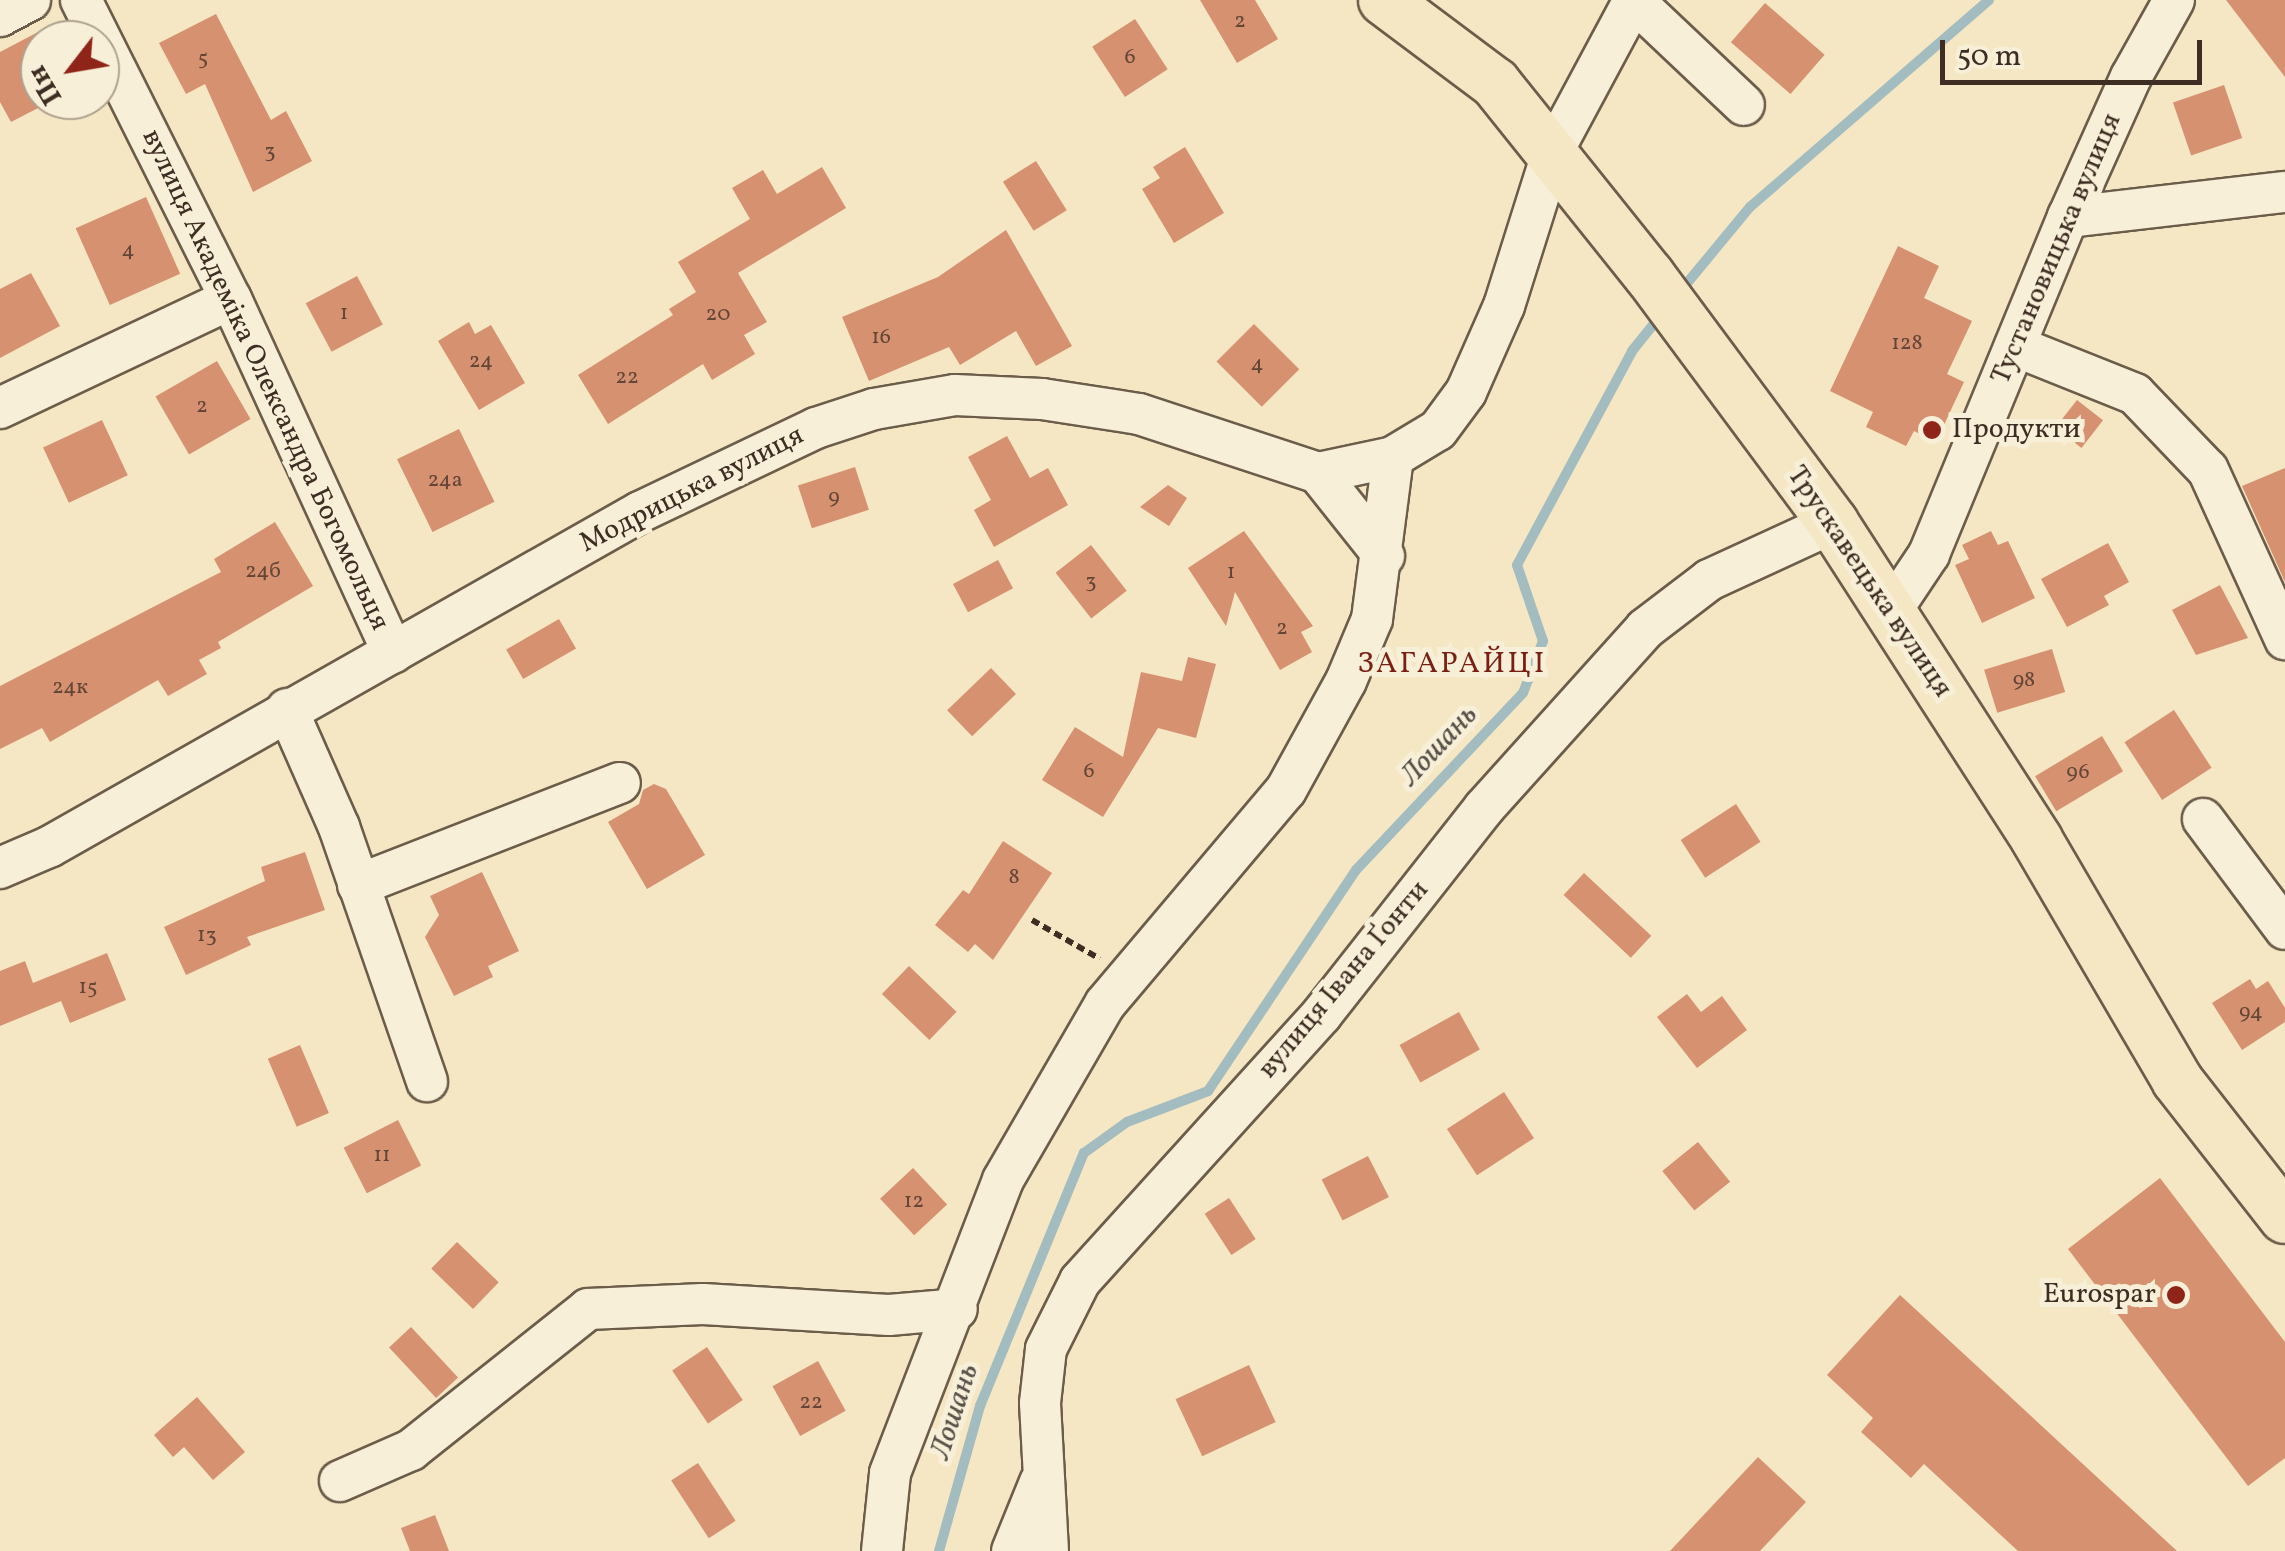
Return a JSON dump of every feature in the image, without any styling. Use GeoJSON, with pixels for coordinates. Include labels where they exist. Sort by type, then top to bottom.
{"type":"FeatureCollection","features":[{"type":"Feature","properties":{"kind":"main road","name":"Трускавецька вулиця"},"geometry":{"type":"LineString","coordinates":[[1384,0],[1495,83],[1650,275],[1718,372],[1834,523],[1893,608],[2176,1080],[2285,1218]]}},
{"type":"Feature","properties":{"kind":"street"},"geometry":{"type":"LineString","coordinates":[[0,16],[30,0]]}},
{"type":"Feature","properties":{"kind":"street","name":"вулиця Академіка Олександра Богомольця"},"geometry":{"type":"LineString","coordinates":[[82,0],[231,299],[394,652]]}},
{"type":"Feature","properties":{"kind":"street","name":"Тустановицька вулиця"},"geometry":{"type":"LineString","coordinates":[[1893,608],[1928,554],[2068,217],[2130,78],[2174,0]]}},
{"type":"Feature","properties":{"kind":"street"},"geometry":{"type":"LineString","coordinates":[[1384,556],[1318,473],[1393,457],[1438,430],[1466,392],[1504,306],[1553,151],[1634,1],[1744,105]]}},
{"type":"Feature","properties":{"kind":"street"},"geometry":{"type":"LineString","coordinates":[[2068,217],[2285,192]]}},
{"type":"Feature","properties":{"kind":"street"},"geometry":{"type":"LineString","coordinates":[[0,408],[231,299]]}},
{"type":"Feature","properties":{"kind":"street"},"geometry":{"type":"LineString","coordinates":[[2014,346],[2135,394],[2208,470],[2285,639]]}},
{"type":"Feature","properties":{"kind":"street","name":"Модрицька вулиця"},"geometry":{"type":"LineString","coordinates":[[0,868],[49,846],[287,709],[728,467],[874,409],[955,395],[1042,399],[1140,414],[1318,473]]}},
{"type":"Feature","properties":{"kind":"street"},"geometry":{"type":"LineString","coordinates":[[882,1551],[890,1473],[957,1310],[1004,1180],[1104,1004],[1286,790],[1372,619],[1384,556],[1393,457]]}},
{"type":"Feature","properties":{"kind":"street","name":"вулиця Івана Ґонти"},"geometry":{"type":"LineString","coordinates":[[1048,1551],[1041,1479],[1046,1349],[1080,1281],[1322,1014],[1484,808],[1646,629],[1710,580],[1834,523]]}},
{"type":"Feature","properties":{"kind":"street"},"geometry":{"type":"LineString","coordinates":[[287,709],[358,885],[428,1081]]}},
{"type":"Feature","properties":{"kind":"street"},"geometry":{"type":"LineString","coordinates":[[358,885],[620,783]]}},
{"type":"Feature","properties":{"kind":"street"},"geometry":{"type":"LineString","coordinates":[[2202,819],[2285,929]]}},
{"type":"Feature","properties":{"kind":"street"},"geometry":{"type":"LineString","coordinates":[[340,1480],[412,1450],[588,1310],[703,1304],[889,1316],[957,1310]]}},
{"type":"Feature","properties":{"kind":"street"},"geometry":{"type":"LineString","coordinates":[[1012,1551],[1041,1479]]}},
{"type":"Feature","properties":{"kind":"path"},"geometry":{"type":"LineString","coordinates":[[1032,920],[1129,975]]}},
{"type":"Feature","properties":{"kind":"building"},"geometry":{"type":"Polygon","coordinates":[[[1200,0],[1255,0],[1278,39],[1237,63],[1200,0]]]}},
{"type":"Feature","properties":{"kind":"building"},"geometry":{"type":"Polygon","coordinates":[[[2226,0],[2285,0],[2285,77],[2226,0]]]}},
{"type":"Feature","properties":{"kind":"building"},"geometry":{"type":"Polygon","coordinates":[[[1765,3],[1825,55],[1791,94],[1731,42],[1765,3]]]}},
{"type":"Feature","properties":{"kind":"building"},"geometry":{"type":"Polygon","coordinates":[[[216,14],[271,120],[286,111],[312,161],[253,192],[205,84],[186,94],[159,43],[216,14]]]}},
{"type":"Feature","properties":{"kind":"building"},"geometry":{"type":"Polygon","coordinates":[[[1135,19],[1168,69],[1125,97],[1092,47],[1135,19]]]}},
{"type":"Feature","properties":{"kind":"building"},"geometry":{"type":"Polygon","coordinates":[[[20,42],[20,117],[11,122],[0,102],[0,52],[20,42]]]}},
{"type":"Feature","properties":{"kind":"building"},"geometry":{"type":"Polygon","coordinates":[[[2224,85],[2242,138],[2191,156],[2173,103],[2224,85]]]}},
{"type":"Feature","properties":{"kind":"building"},"geometry":{"type":"Polygon","coordinates":[[[1185,147],[1224,213],[1174,243],[1142,189],[1160,178],[1153,167],[1185,147]]]}},
{"type":"Feature","properties":{"kind":"building"},"geometry":{"type":"Polygon","coordinates":[[[1036,161],[1067,210],[1034,231],[1003,182],[1036,161]]]}},
{"type":"Feature","properties":{"kind":"building"},"geometry":{"type":"Polygon","coordinates":[[[822,167],[846,208],[738,273],[767,322],[744,335],[755,354],[712,380],[703,364],[608,424],[578,375],[673,315],[669,309],[696,292],[678,262],[750,219],[732,188],[763,170],[777,194],[822,167]]]}},
{"type":"Feature","properties":{"kind":"building"},"geometry":{"type":"Polygon","coordinates":[[[146,197],[180,274],[110,305],[76,228],[146,197]]]}},
{"type":"Feature","properties":{"kind":"building"},"geometry":{"type":"Polygon","coordinates":[[[1006,230],[1072,346],[1036,366],[1016,331],[960,365],[949,347],[869,381],[842,317],[938,277],[1006,230]]]}},
{"type":"Feature","properties":{"kind":"building"},"geometry":{"type":"Polygon","coordinates":[[[1898,246],[1939,266],[1924,298],[1972,321],[1947,374],[1964,382],[1936,442],[1914,431],[1906,446],[1866,427],[1873,412],[1830,391],[1898,246]]]}},
{"type":"Feature","properties":{"kind":"building"},"geometry":{"type":"Polygon","coordinates":[[[31,273],[60,326],[0,358],[0,289],[31,273]]]}},
{"type":"Feature","properties":{"kind":"building"},"geometry":{"type":"Polygon","coordinates":[[[357,276],[383,325],[332,352],[306,303],[357,276]]]}},
{"type":"Feature","properties":{"kind":"building"},"geometry":{"type":"Polygon","coordinates":[[[469,322],[475,334],[491,325],[525,383],[479,410],[438,341],[469,322]]]}},
{"type":"Feature","properties":{"kind":"building"},"geometry":{"type":"Polygon","coordinates":[[[1254,324],[1299,369],[1262,407],[1217,361],[1254,324]]]}},
{"type":"Feature","properties":{"kind":"building"},"geometry":{"type":"Polygon","coordinates":[[[217,361],[251,419],[189,455],[156,396],[217,361]]]}},
{"type":"Feature","properties":{"kind":"building"},"geometry":{"type":"Polygon","coordinates":[[[2077,400],[2103,420],[2081,448],[2055,428],[2077,400]]]}},
{"type":"Feature","properties":{"kind":"building"},"geometry":{"type":"Polygon","coordinates":[[[102,420],[128,475],[69,503],[43,447],[102,420]]]}},
{"type":"Feature","properties":{"kind":"building"},"geometry":{"type":"Polygon","coordinates":[[[459,429],[495,502],[432,532],[397,459],[459,429]]]}},
{"type":"Feature","properties":{"kind":"building"},"geometry":{"type":"Polygon","coordinates":[[[1007,436],[1030,478],[1048,468],[1068,505],[994,547],[974,510],[991,500],[968,457],[1007,436]]]}},
{"type":"Feature","properties":{"kind":"building"},"geometry":{"type":"Polygon","coordinates":[[[855,467],[869,510],[812,528],[798,486],[855,467]]]}},
{"type":"Feature","properties":{"kind":"building"},"geometry":{"type":"Polygon","coordinates":[[[2285,468],[2285,582],[2242,486],[2285,468]]]}},
{"type":"Feature","properties":{"kind":"building"},"geometry":{"type":"Polygon","coordinates":[[[1168,485],[1187,498],[1169,526],[1140,507],[1168,485]]]}},
{"type":"Feature","properties":{"kind":"building"},"geometry":{"type":"Polygon","coordinates":[[[275,522],[313,586],[218,642],[221,648],[199,660],[207,674],[168,696],[158,680],[50,742],[42,728],[0,749],[0,686],[221,572],[214,559],[275,522]]]}},
{"type":"Feature","properties":{"kind":"building"},"geometry":{"type":"Polygon","coordinates":[[[1244,531],[1313,626],[1301,632],[1312,652],[1280,670],[1235,592],[1226,626],[1188,568],[1244,531]]]}},
{"type":"Feature","properties":{"kind":"building"},"geometry":{"type":"Polygon","coordinates":[[[1991,531],[1998,545],[2008,541],[2035,598],[1982,623],[1955,565],[1969,559],[1962,545],[1991,531]]]}},
{"type":"Feature","properties":{"kind":"building"},"geometry":{"type":"Polygon","coordinates":[[[2108,543],[2129,582],[2104,596],[2109,605],[2067,627],[2041,579],[2108,543]]]}},
{"type":"Feature","properties":{"kind":"building"},"geometry":{"type":"Polygon","coordinates":[[[1091,545],[1127,591],[1091,618],[1056,573],[1091,545]]]}},
{"type":"Feature","properties":{"kind":"building"},"geometry":{"type":"Polygon","coordinates":[[[998,560],[1013,588],[968,612],[953,584],[998,560]]]}},
{"type":"Feature","properties":{"kind":"building"},"geometry":{"type":"Polygon","coordinates":[[[2220,585],[2248,638],[2196,655],[2172,610],[2220,585]]]}},
{"type":"Feature","properties":{"kind":"building"},"geometry":{"type":"Polygon","coordinates":[[[559,619],[576,648],[523,679],[506,650],[559,619]]]}},
{"type":"Feature","properties":{"kind":"building"},"geometry":{"type":"Polygon","coordinates":[[[2052,649],[2065,692],[1997,713],[1984,670],[2052,649]]]}},
{"type":"Feature","properties":{"kind":"building"},"geometry":{"type":"Polygon","coordinates":[[[1188,657],[1216,664],[1196,738],[1158,728],[1103,817],[1042,780],[1075,727],[1123,757],[1141,672],[1182,681],[1188,657]]]}},
{"type":"Feature","properties":{"kind":"building"},"geometry":{"type":"Polygon","coordinates":[[[991,668],[1016,694],[972,736],[947,710],[991,668]]]}},
{"type":"Feature","properties":{"kind":"building"},"geometry":{"type":"Polygon","coordinates":[[[2174,710],[2212,768],[2162,800],[2125,742],[2174,710]]]}},
{"type":"Feature","properties":{"kind":"building"},"geometry":{"type":"Polygon","coordinates":[[[2102,736],[2123,771],[2056,811],[2035,776],[2102,736]]]}},
{"type":"Feature","properties":{"kind":"building"},"geometry":{"type":"Polygon","coordinates":[[[654,784],[666,789],[705,855],[647,889],[608,822],[639,804],[643,790],[654,784]]]}},
{"type":"Feature","properties":{"kind":"building"},"geometry":{"type":"Polygon","coordinates":[[[1736,804],[1761,842],[1705,878],[1681,840],[1736,804]]]}},
{"type":"Feature","properties":{"kind":"building"},"geometry":{"type":"Polygon","coordinates":[[[1003,841],[1052,873],[993,960],[975,944],[968,952],[935,925],[963,890],[969,894],[1003,841]]]}},
{"type":"Feature","properties":{"kind":"building"},"geometry":{"type":"Polygon","coordinates":[[[305,852],[325,910],[247,937],[251,945],[186,975],[164,927],[265,881],[261,867],[305,852]]]}},
{"type":"Feature","properties":{"kind":"building"},"geometry":{"type":"Polygon","coordinates":[[[482,872],[519,951],[488,966],[493,977],[454,996],[425,937],[439,915],[430,896],[482,872]]]}},
{"type":"Feature","properties":{"kind":"building"},"geometry":{"type":"Polygon","coordinates":[[[1584,873],[1651,936],[1631,958],[1564,895],[1584,873]]]}},
{"type":"Feature","properties":{"kind":"building"},"geometry":{"type":"Polygon","coordinates":[[[107,953],[126,1000],[70,1023],[61,1001],[0,1026],[0,971],[25,961],[33,983],[107,953]]]}},
{"type":"Feature","properties":{"kind":"building"},"geometry":{"type":"Polygon","coordinates":[[[909,966],[956,1012],[929,1040],[882,994],[909,966]]]}},
{"type":"Feature","properties":{"kind":"building"},"geometry":{"type":"Polygon","coordinates":[[[2250,979],[2256,989],[2268,981],[2285,1008],[2285,1022],[2242,1050],[2212,1003],[2250,979]]]}},
{"type":"Feature","properties":{"kind":"building"},"geometry":{"type":"Polygon","coordinates":[[[1687,994],[1701,1012],[1722,996],[1747,1030],[1697,1068],[1657,1017],[1687,994]]]}},
{"type":"Feature","properties":{"kind":"building"},"geometry":{"type":"Polygon","coordinates":[[[1459,1012],[1480,1050],[1420,1083],[1400,1045],[1459,1012]]]}},
{"type":"Feature","properties":{"kind":"building"},"geometry":{"type":"Polygon","coordinates":[[[300,1045],[329,1113],[297,1127],[268,1059],[300,1045]]]}},
{"type":"Feature","properties":{"kind":"building"},"geometry":{"type":"Polygon","coordinates":[[[1504,1092],[1534,1138],[1477,1175],[1447,1129],[1504,1092]]]}},
{"type":"Feature","properties":{"kind":"building"},"geometry":{"type":"Polygon","coordinates":[[[398,1120],[421,1165],[367,1193],[344,1148],[398,1120]]]}},
{"type":"Feature","properties":{"kind":"building"},"geometry":{"type":"Polygon","coordinates":[[[1698,1142],[1730,1182],[1694,1211],[1662,1171],[1698,1142]]]}},
{"type":"Feature","properties":{"kind":"building"},"geometry":{"type":"Polygon","coordinates":[[[1368,1156],[1389,1197],[1343,1221],[1322,1180],[1368,1156]]]}},
{"type":"Feature","properties":{"kind":"building"},"geometry":{"type":"Polygon","coordinates":[[[913,1168],[947,1205],[914,1235],[880,1199],[913,1168]]]}},
{"type":"Feature","properties":{"kind":"building","name":"Eurospar"},"geometry":{"type":"Polygon","coordinates":[[[2160,1178],[2285,1342],[2285,1458],[2248,1486],[2068,1249],[2160,1178]]]}},
{"type":"Feature","properties":{"kind":"building"},"geometry":{"type":"Polygon","coordinates":[[[1229,1198],[1256,1239],[1231,1255],[1205,1214],[1229,1198]]]}},
{"type":"Feature","properties":{"kind":"building"},"geometry":{"type":"Polygon","coordinates":[[[457,1242],[499,1282],[473,1309],[431,1269],[457,1242]]]}},
{"type":"Feature","properties":{"kind":"building"},"geometry":{"type":"Polygon","coordinates":[[[1900,1295],[2177,1551],[2018,1551],[1924,1464],[1911,1478],[1861,1432],[1873,1418],[1827,1375],[1900,1295]]]}},
{"type":"Feature","properties":{"kind":"building"},"geometry":{"type":"Polygon","coordinates":[[[411,1327],[458,1377],[436,1398],[389,1347],[411,1327]]]}},
{"type":"Feature","properties":{"kind":"building"},"geometry":{"type":"Polygon","coordinates":[[[707,1347],[743,1400],[708,1424],[672,1370],[707,1347]]]}},
{"type":"Feature","properties":{"kind":"building"},"geometry":{"type":"Polygon","coordinates":[[[818,1361],[846,1411],[800,1436],[773,1386],[818,1361]]]}},
{"type":"Feature","properties":{"kind":"building"},"geometry":{"type":"Polygon","coordinates":[[[1249,1365],[1276,1422],[1202,1456],[1176,1399],[1249,1365]]]}},
{"type":"Feature","properties":{"kind":"building"},"geometry":{"type":"Polygon","coordinates":[[[197,1397],[245,1452],[213,1480],[184,1447],[173,1457],[154,1435],[197,1397]]]}},
{"type":"Feature","properties":{"kind":"building"},"geometry":{"type":"Polygon","coordinates":[[[1758,1457],[1806,1502],[1760,1551],[1670,1551],[1758,1457]]]}},
{"type":"Feature","properties":{"kind":"building"},"geometry":{"type":"Polygon","coordinates":[[[698,1463],[736,1521],[709,1538],[671,1480],[698,1463]]]}},
{"type":"Feature","properties":{"kind":"building"},"geometry":{"type":"Polygon","coordinates":[[[435,1515],[449,1551],[410,1551],[401,1528],[435,1515]]]}},
{"type":"Feature","properties":{"kind":"waterway","name":"Лошань"},"geometry":{"type":"LineString","coordinates":[[1678,294],[1750,207],[1989,0]]}},
{"type":"Feature","properties":{"kind":"waterway","name":"Лошань"},"geometry":{"type":"LineString","coordinates":[[939,1551],[980,1406],[1084,1153],[1127,1122],[1208,1091],[1356,870],[1523,693],[1543,641],[1517,565],[1632,351],[1661,315]]}},
{"type":"Feature","properties":{"kind":"place","name":"Продукти"},"geometry":{"type":"Point","coordinates":[1932,430]}},
{"type":"Feature","properties":{"kind":"place","name":"Eurospar"},"geometry":{"type":"Point","coordinates":[2176,1295]}},
{"type":"Feature","properties":{"kind":"district","name":"ЗАГАРАЙЦІ"},"geometry":{"type":"Point","coordinates":[1452,664]}}]}
